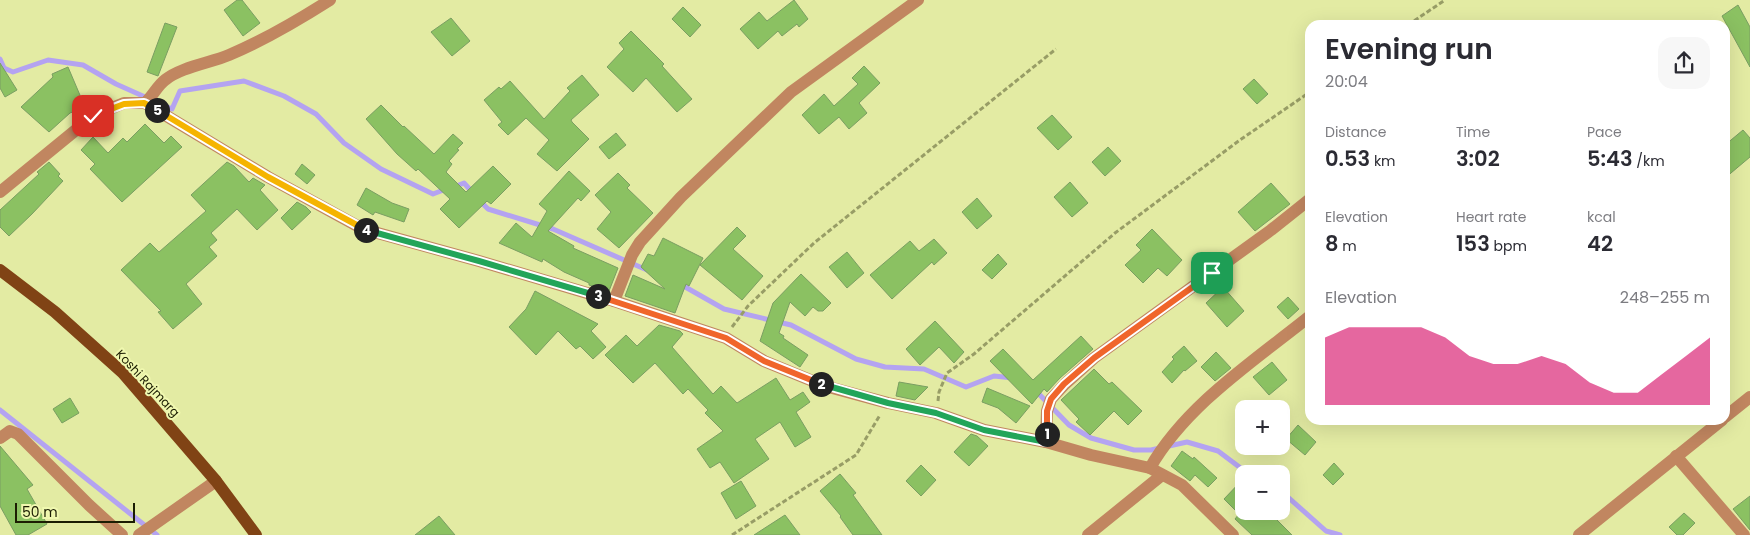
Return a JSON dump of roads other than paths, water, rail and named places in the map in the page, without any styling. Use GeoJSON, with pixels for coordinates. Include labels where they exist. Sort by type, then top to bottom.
{"type":"FeatureCollection","features":[{"type":"Feature","properties":{"kind":"main road","name":"Koshi Rajmarg"},"geometry":{"type":"LineString","coordinates":[[0,270],[55,312],[123,373],[216,481],[256,535]]}},
{"type":"Feature","properties":{"kind":"street"},"geometry":{"type":"LineString","coordinates":[[0,192],[93,116],[124,104],[150,98],[164,81],[176,73],[228,55],[282,30],[330,0]]}},
{"type":"Feature","properties":{"kind":"street"},"geometry":{"type":"LineString","coordinates":[[614,301],[632,255],[640,242],[681,198],[791,92],[918,0]]}},
{"type":"Feature","properties":{"kind":"street"},"geometry":{"type":"LineString","coordinates":[[150,98],[268,177],[363,230],[479,261],[614,301],[726,338],[764,361],[825,386],[888,403],[936,413],[984,430],[1046,442],[1091,455],[1150,468],[1182,485],[1232,535]]}},
{"type":"Feature","properties":{"kind":"street"},"geometry":{"type":"LineString","coordinates":[[1046,442],[1049,405],[1064,384],[1094,358],[1305,204]]}},
{"type":"Feature","properties":{"kind":"street"},"geometry":{"type":"LineString","coordinates":[[1150,468],[1167,442],[1200,405],[1305,320]]}},
{"type":"Feature","properties":{"kind":"street"},"geometry":{"type":"LineString","coordinates":[[1730,414],[1750,398]]}},
{"type":"Feature","properties":{"kind":"street"},"geometry":{"type":"LineString","coordinates":[[1579,535],[1716,425]]}},
{"type":"Feature","properties":{"kind":"street"},"geometry":{"type":"LineString","coordinates":[[0,438],[10,431],[18,434],[122,535]]}},
{"type":"Feature","properties":{"kind":"street"},"geometry":{"type":"LineString","coordinates":[[1676,456],[1744,535]]}},
{"type":"Feature","properties":{"kind":"street"},"geometry":{"type":"LineString","coordinates":[[1088,535],[1162,475]]}},
{"type":"Feature","properties":{"kind":"street"},"geometry":{"type":"LineString","coordinates":[[139,535],[216,481]]}},
{"type":"Feature","properties":{"kind":"waterway"},"geometry":{"type":"LineString","coordinates":[[0,59],[4,68],[13,72],[48,60],[83,65],[116,84],[172,109],[180,91],[244,81],[284,96],[316,114],[344,143],[381,169],[433,194],[446,189]]}},
{"type":"Feature","properties":{"kind":"waterway"},"geometry":{"type":"LineString","coordinates":[[454,187],[464,183],[473,193]]}},
{"type":"Feature","properties":{"kind":"waterway"},"geometry":{"type":"LineString","coordinates":[[480,201],[488,209],[553,229],[647,270]]}},
{"type":"Feature","properties":{"kind":"waterway"},"geometry":{"type":"LineString","coordinates":[[680,284],[724,309],[791,325],[856,359],[885,367],[924,369],[966,387],[994,376],[1013,378]]}},
{"type":"Feature","properties":{"kind":"waterway"},"geometry":{"type":"LineString","coordinates":[[1036,391],[1069,425],[1091,438],[1134,450],[1151,450],[1187,442],[1218,451],[1237,465]]}},
{"type":"Feature","properties":{"kind":"waterway"},"geometry":{"type":"LineString","coordinates":[[0,410],[157,535]]}},
{"type":"Feature","properties":{"kind":"waterway"},"geometry":{"type":"LineString","coordinates":[[1290,499],[1326,531],[1340,535]]}}]}
